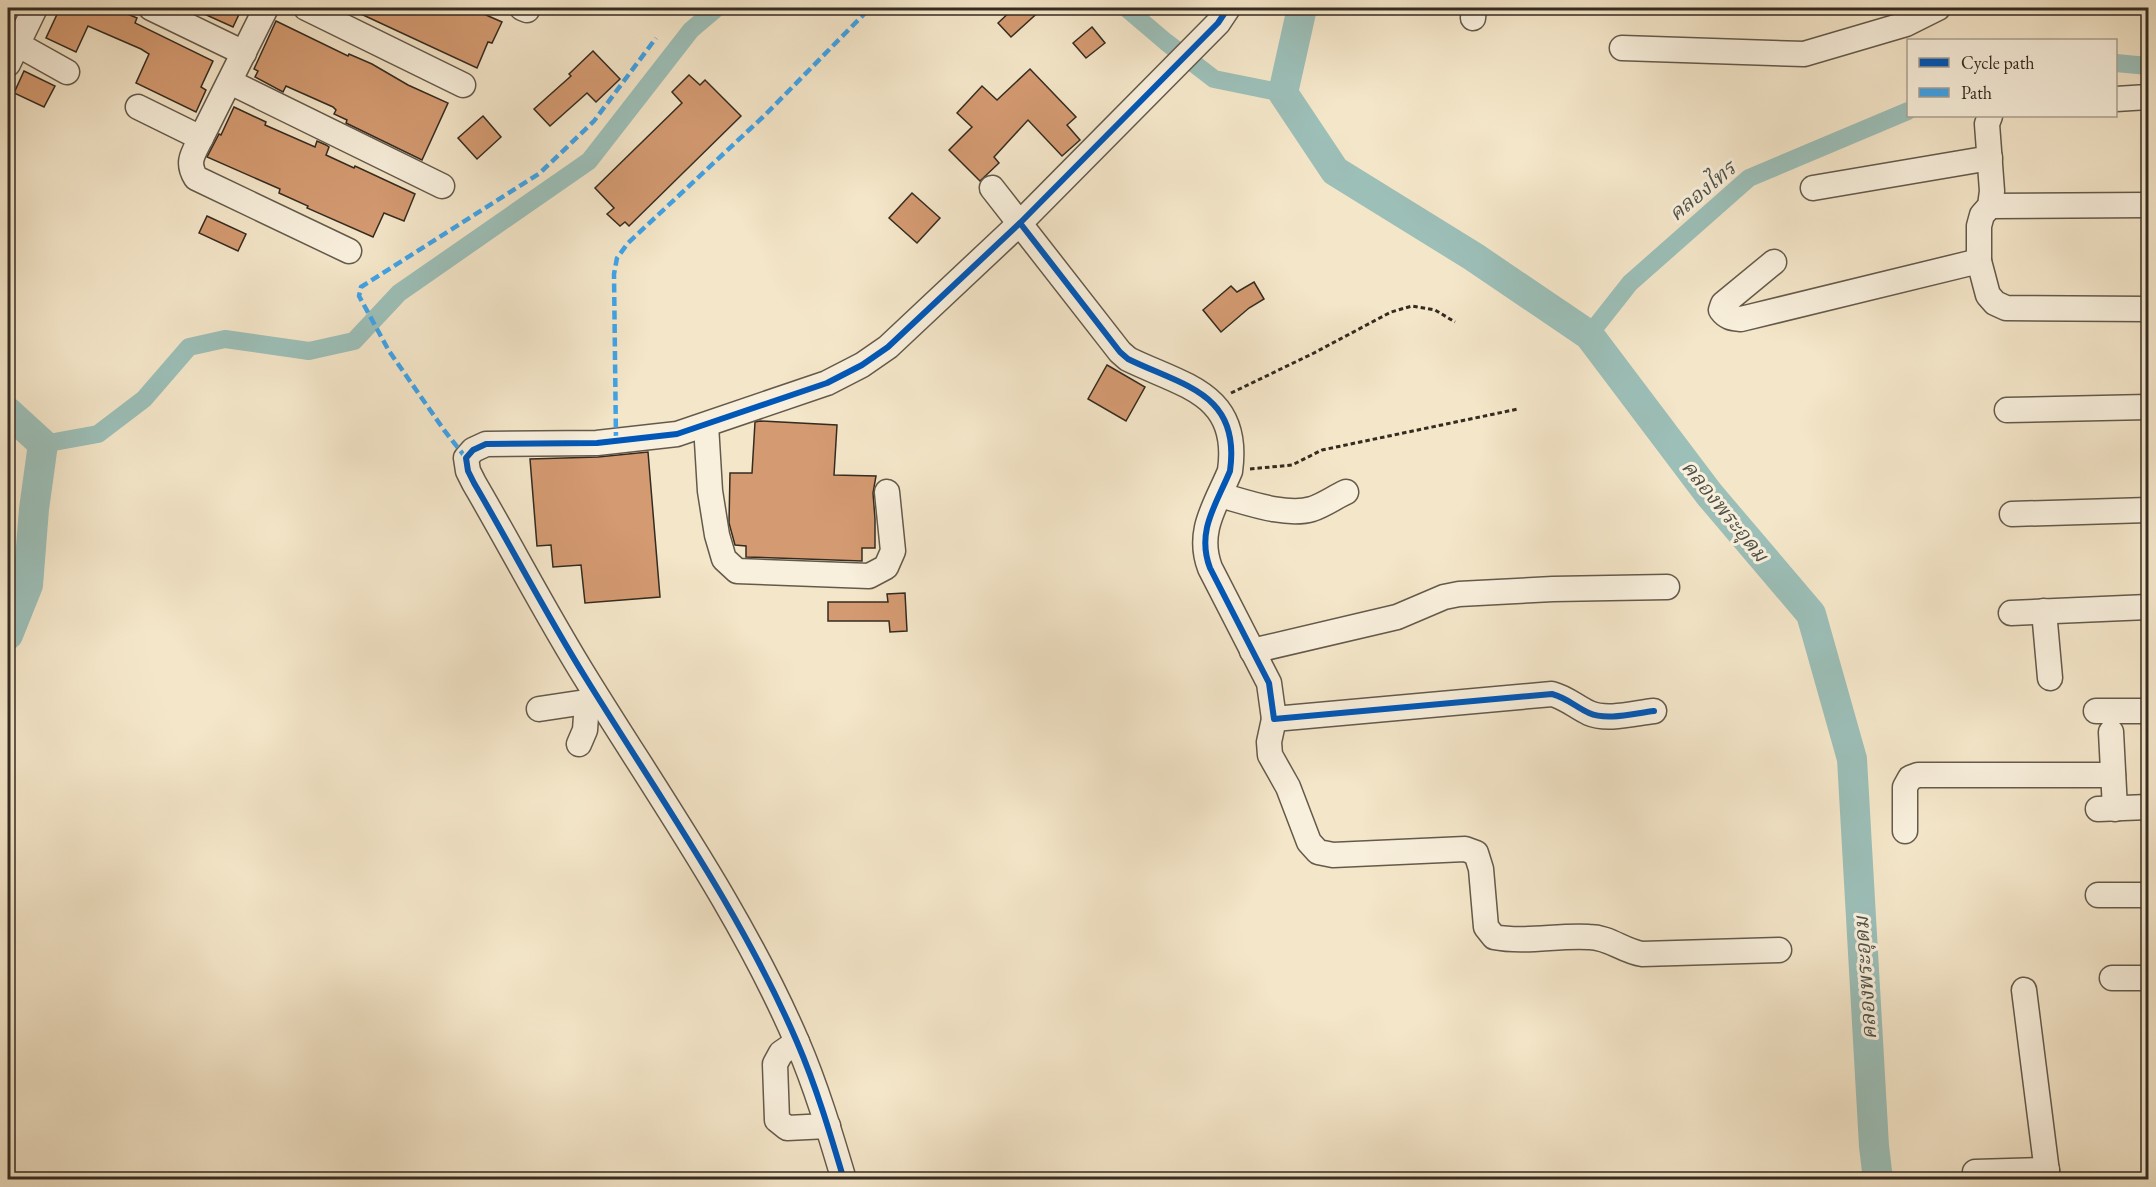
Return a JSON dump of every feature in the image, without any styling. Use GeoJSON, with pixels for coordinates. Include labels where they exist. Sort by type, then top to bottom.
{"type":"FeatureCollection","features":[{"type":"Feature","properties":{"kind":"street"},"geometry":{"type":"LineString","coordinates":[[35,8],[11,49],[67,72]]}},
{"type":"Feature","properties":{"kind":"street"},"geometry":{"type":"LineString","coordinates":[[151,8],[244,53]]}},
{"type":"Feature","properties":{"kind":"street"},"geometry":{"type":"LineString","coordinates":[[266,8],[201,138],[191,160],[190,169],[196,178],[349,251]]}},
{"type":"Feature","properties":{"kind":"street"},"geometry":{"type":"LineString","coordinates":[[306,8],[463,85]]}},
{"type":"Feature","properties":{"kind":"street"},"geometry":{"type":"LineString","coordinates":[[844,1179],[828,1126],[797,1042],[751,948],[719,892],[593,701],[471,477],[466,458],[473,450],[486,444],[597,443],[677,434],[827,383],[862,365],[888,347],[1020,223],[1208,33],[1228,8]]}},
{"type":"Feature","properties":{"kind":"street"},"geometry":{"type":"LineString","coordinates":[[1622,48],[1804,54],[1906,24],[1938,8]]}},
{"type":"Feature","properties":{"kind":"street"},"geometry":{"type":"LineString","coordinates":[[230,82],[442,186]]}},
{"type":"Feature","properties":{"kind":"street"},"geometry":{"type":"LineString","coordinates":[[2117,99],[2148,98]]}},
{"type":"Feature","properties":{"kind":"street"},"geometry":{"type":"LineString","coordinates":[[138,107],[201,138]]}},
{"type":"Feature","properties":{"kind":"street"},"geometry":{"type":"LineString","coordinates":[[1990,117],[1987,124],[1992,191],[1990,206],[1982,215],[1979,226],[1979,261],[1988,295],[1995,303],[2006,308],[2148,309]]}},
{"type":"Feature","properties":{"kind":"street"},"geometry":{"type":"LineString","coordinates":[[1813,188],[1989,158]]}},
{"type":"Feature","properties":{"kind":"street"},"geometry":{"type":"LineString","coordinates":[[992,188],[1128,360],[1200,392],[1214,402],[1223,414],[1231,442],[1230,471],[1205,530],[1204,554],[1269,683],[1274,719],[1269,741],[1270,755],[1288,788],[1309,842],[1318,852],[1333,855],[1466,849],[1476,853],[1481,869],[1486,927],[1494,937],[1510,940],[1591,936],[1610,940],[1629,952],[1642,954],[1779,950]]}},
{"type":"Feature","properties":{"kind":"street"},"geometry":{"type":"LineString","coordinates":[[1990,206],[2148,205]]}},
{"type":"Feature","properties":{"kind":"street"},"geometry":{"type":"LineString","coordinates":[[1774,262],[1723,304],[1721,310],[1725,316],[1741,319],[1979,261]]}},
{"type":"Feature","properties":{"kind":"street"},"geometry":{"type":"LineString","coordinates":[[2007,410],[2148,407]]}},
{"type":"Feature","properties":{"kind":"street"},"geometry":{"type":"LineString","coordinates":[[706,425],[717,535],[724,559],[737,571],[869,576],[886,567],[893,550],[887,492]]}},
{"type":"Feature","properties":{"kind":"street"},"geometry":{"type":"LineString","coordinates":[[1220,495],[1260,506],[1295,511],[1312,509],[1346,492]]}},
{"type":"Feature","properties":{"kind":"street"},"geometry":{"type":"LineString","coordinates":[[2012,514],[2148,510]]}},
{"type":"Feature","properties":{"kind":"street"},"geometry":{"type":"LineString","coordinates":[[1252,651],[1397,617],[1444,597],[1460,594],[1553,589],[1667,587]]}},
{"type":"Feature","properties":{"kind":"street"},"geometry":{"type":"LineString","coordinates":[[2011,613],[2148,607]]}},
{"type":"Feature","properties":{"kind":"street"},"geometry":{"type":"LineString","coordinates":[[2044,611],[2050,678]]}},
{"type":"Feature","properties":{"kind":"street"},"geometry":{"type":"LineString","coordinates":[[1274,719],[1552,694],[1571,701],[1588,713],[1600,717],[1654,711]]}},
{"type":"Feature","properties":{"kind":"street"},"geometry":{"type":"LineString","coordinates":[[539,709],[593,701]]}},
{"type":"Feature","properties":{"kind":"street"},"geometry":{"type":"LineString","coordinates":[[579,744],[593,701]]}},
{"type":"Feature","properties":{"kind":"street"},"geometry":{"type":"LineString","coordinates":[[2096,711],[2148,711]]}},
{"type":"Feature","properties":{"kind":"street"},"geometry":{"type":"LineString","coordinates":[[2111,732],[2113,775],[2106,809],[2148,807]]}},
{"type":"Feature","properties":{"kind":"street"},"geometry":{"type":"LineString","coordinates":[[1905,831],[1905,787],[1910,778],[1918,776],[2113,775]]}},
{"type":"Feature","properties":{"kind":"street"},"geometry":{"type":"LineString","coordinates":[[2098,895],[2148,895]]}},
{"type":"Feature","properties":{"kind":"street"},"geometry":{"type":"LineString","coordinates":[[2112,978],[2148,978]]}},
{"type":"Feature","properties":{"kind":"street"},"geometry":{"type":"LineString","coordinates":[[1975,1172],[2048,1175],[2024,990]]}},
{"type":"Feature","properties":{"kind":"street"},"geometry":{"type":"LineString","coordinates":[[797,1042],[781,1053],[775,1064],[777,1120],[787,1128],[828,1126]]}},
{"type":"Feature","properties":{"kind":"path"},"geometry":{"type":"LineString","coordinates":[[1214,402],[1391,312],[1412,306],[1435,310],[1455,322]]}},
{"type":"Feature","properties":{"kind":"path"},"geometry":{"type":"LineString","coordinates":[[1230,471],[1292,465],[1322,450],[1518,409]]}},
{"type":"Feature","properties":{"kind":"building"},"geometry":{"type":"Polygon","coordinates":[[[60,8],[113,8],[137,18],[135,23],[213,61],[201,87],[206,90],[196,112],[136,83],[149,54],[141,49],[88,26],[76,52],[46,38],[60,8]]]}},
{"type":"Feature","properties":{"kind":"building"},"geometry":{"type":"Polygon","coordinates":[[[191,8],[242,8],[233,27],[191,8]]]}},
{"type":"Feature","properties":{"kind":"building"},"geometry":{"type":"Polygon","coordinates":[[[348,8],[470,8],[502,22],[492,43],[488,42],[477,68],[348,8]]]}},
{"type":"Feature","properties":{"kind":"building"},"geometry":{"type":"Polygon","coordinates":[[[1014,8],[1043,8],[1011,37],[998,23],[1014,8]]]}},
{"type":"Feature","properties":{"kind":"building"},"geometry":{"type":"Polygon","coordinates":[[[276,21],[348,56],[349,54],[372,64],[408,85],[448,103],[422,160],[346,123],[347,120],[334,114],[336,110],[333,107],[286,86],[283,92],[255,77],[258,71],[254,69],[276,21]]]}},
{"type":"Feature","properties":{"kind":"building"},"geometry":{"type":"Polygon","coordinates":[[[1092,27],[1105,43],[1086,58],[1073,43],[1092,27]]]}},
{"type":"Feature","properties":{"kind":"building"},"geometry":{"type":"Polygon","coordinates":[[[593,51],[620,79],[596,102],[587,93],[550,126],[534,109],[571,76],[569,74],[593,51]]]}},
{"type":"Feature","properties":{"kind":"building"},"geometry":{"type":"Polygon","coordinates":[[[1030,69],[1076,117],[1067,125],[1080,140],[1062,156],[1028,120],[994,157],[999,163],[980,181],[949,150],[972,127],[957,113],[982,86],[997,100],[1030,69]]]}},
{"type":"Feature","properties":{"kind":"building"},"geometry":{"type":"Polygon","coordinates":[[[24,71],[55,86],[44,107],[14,93],[24,71]]]}},
{"type":"Feature","properties":{"kind":"building"},"geometry":{"type":"Polygon","coordinates":[[[689,75],[700,85],[705,80],[741,116],[629,226],[625,222],[620,226],[607,214],[614,208],[595,188],[682,103],[672,92],[689,75]]]}},
{"type":"Feature","properties":{"kind":"building"},"geometry":{"type":"Polygon","coordinates":[[[234,107],[266,122],[265,125],[315,147],[317,141],[326,145],[329,147],[326,155],[415,194],[404,221],[384,213],[373,237],[307,208],[308,206],[279,193],[280,189],[207,157],[219,134],[221,135],[234,107]]]}},
{"type":"Feature","properties":{"kind":"building"},"geometry":{"type":"Polygon","coordinates":[[[483,116],[501,137],[477,159],[458,138],[483,116]]]}},
{"type":"Feature","properties":{"kind":"building"},"geometry":{"type":"Polygon","coordinates":[[[912,193],[940,218],[917,243],[889,218],[912,193]]]}},
{"type":"Feature","properties":{"kind":"building"},"geometry":{"type":"Polygon","coordinates":[[[207,216],[246,234],[238,251],[199,233],[207,216]]]}},
{"type":"Feature","properties":{"kind":"building"},"geometry":{"type":"Polygon","coordinates":[[[1254,282],[1264,299],[1249,308],[1221,332],[1203,310],[1231,286],[1237,292],[1254,282]]]}},
{"type":"Feature","properties":{"kind":"building"},"geometry":{"type":"Polygon","coordinates":[[[1107,365],[1145,387],[1126,421],[1088,399],[1107,365]]]}},
{"type":"Feature","properties":{"kind":"building"},"geometry":{"type":"Polygon","coordinates":[[[755,422],[837,425],[834,475],[876,476],[873,493],[875,548],[862,548],[862,561],[746,557],[746,546],[735,545],[729,523],[730,473],[752,473],[755,422]]]}},
{"type":"Feature","properties":{"kind":"building"},"geometry":{"type":"Polygon","coordinates":[[[648,452],[660,597],[585,603],[581,565],[553,567],[551,545],[537,546],[530,459],[598,457],[648,452]]]}},
{"type":"Feature","properties":{"kind":"building"},"geometry":{"type":"Polygon","coordinates":[[[905,593],[907,631],[890,632],[889,621],[828,621],[828,602],[888,602],[887,594],[905,593]]]}},
{"type":"Feature","properties":{"kind":"waterway"},"geometry":{"type":"LineString","coordinates":[[43,444],[98,434],[144,399],[189,347],[225,339],[309,351],[354,341],[399,293],[589,161],[691,30],[717,8]]}},
{"type":"Feature","properties":{"kind":"waterway"},"geometry":{"type":"LineString","coordinates":[[1126,8],[1214,79],[1283,93]]}},
{"type":"Feature","properties":{"kind":"waterway","name":"คลองพระอุดม"},"geometry":{"type":"LineString","coordinates":[[1302,8],[1283,93],[1335,171],[1474,257],[1589,335],[1709,494],[1811,614],[1852,759],[1874,1146],[1878,1180]]}},
{"type":"Feature","properties":{"kind":"waterway","name":"คลองไทร"},"geometry":{"type":"LineString","coordinates":[[2117,63],[2148,66]]}},
{"type":"Feature","properties":{"kind":"waterway","name":"คลองไทร"},"geometry":{"type":"LineString","coordinates":[[1589,335],[1630,283],[1749,178],[1907,111]]}},
{"type":"Feature","properties":{"kind":"waterway"},"geometry":{"type":"LineString","coordinates":[[8,412],[43,444],[34,509],[28,585],[8,635]]}},
{"type":"Feature","properties":{"kind":"marked path"},"geometry":{"type":"LineString","coordinates":[[616,441],[614,274],[617,258],[628,243],[765,115],[870,8]]}},
{"type":"Feature","properties":{"kind":"marked path"},"geometry":{"type":"LineString","coordinates":[[466,458],[389,351],[359,296],[361,287],[540,173],[594,121],[656,38]]}},
{"type":"Feature","properties":{"kind":"cycle path"},"geometry":{"type":"LineString","coordinates":[[844,1180],[804,1059],[751,948],[699,857],[558,631],[474,483],[468,471],[466,458],[473,450],[486,444],[597,443],[677,434],[827,383],[862,365],[888,347],[1020,223],[1218,23],[1228,8]]}},
{"type":"Feature","properties":{"kind":"cycle path"},"geometry":{"type":"LineString","coordinates":[[1020,223],[1120,352],[1128,359],[1204,396],[1217,408],[1226,424],[1231,445],[1230,471],[1206,530],[1206,555],[1210,568],[1269,683],[1274,719],[1552,694],[1596,715],[1630,715],[1654,711]]}}]}
